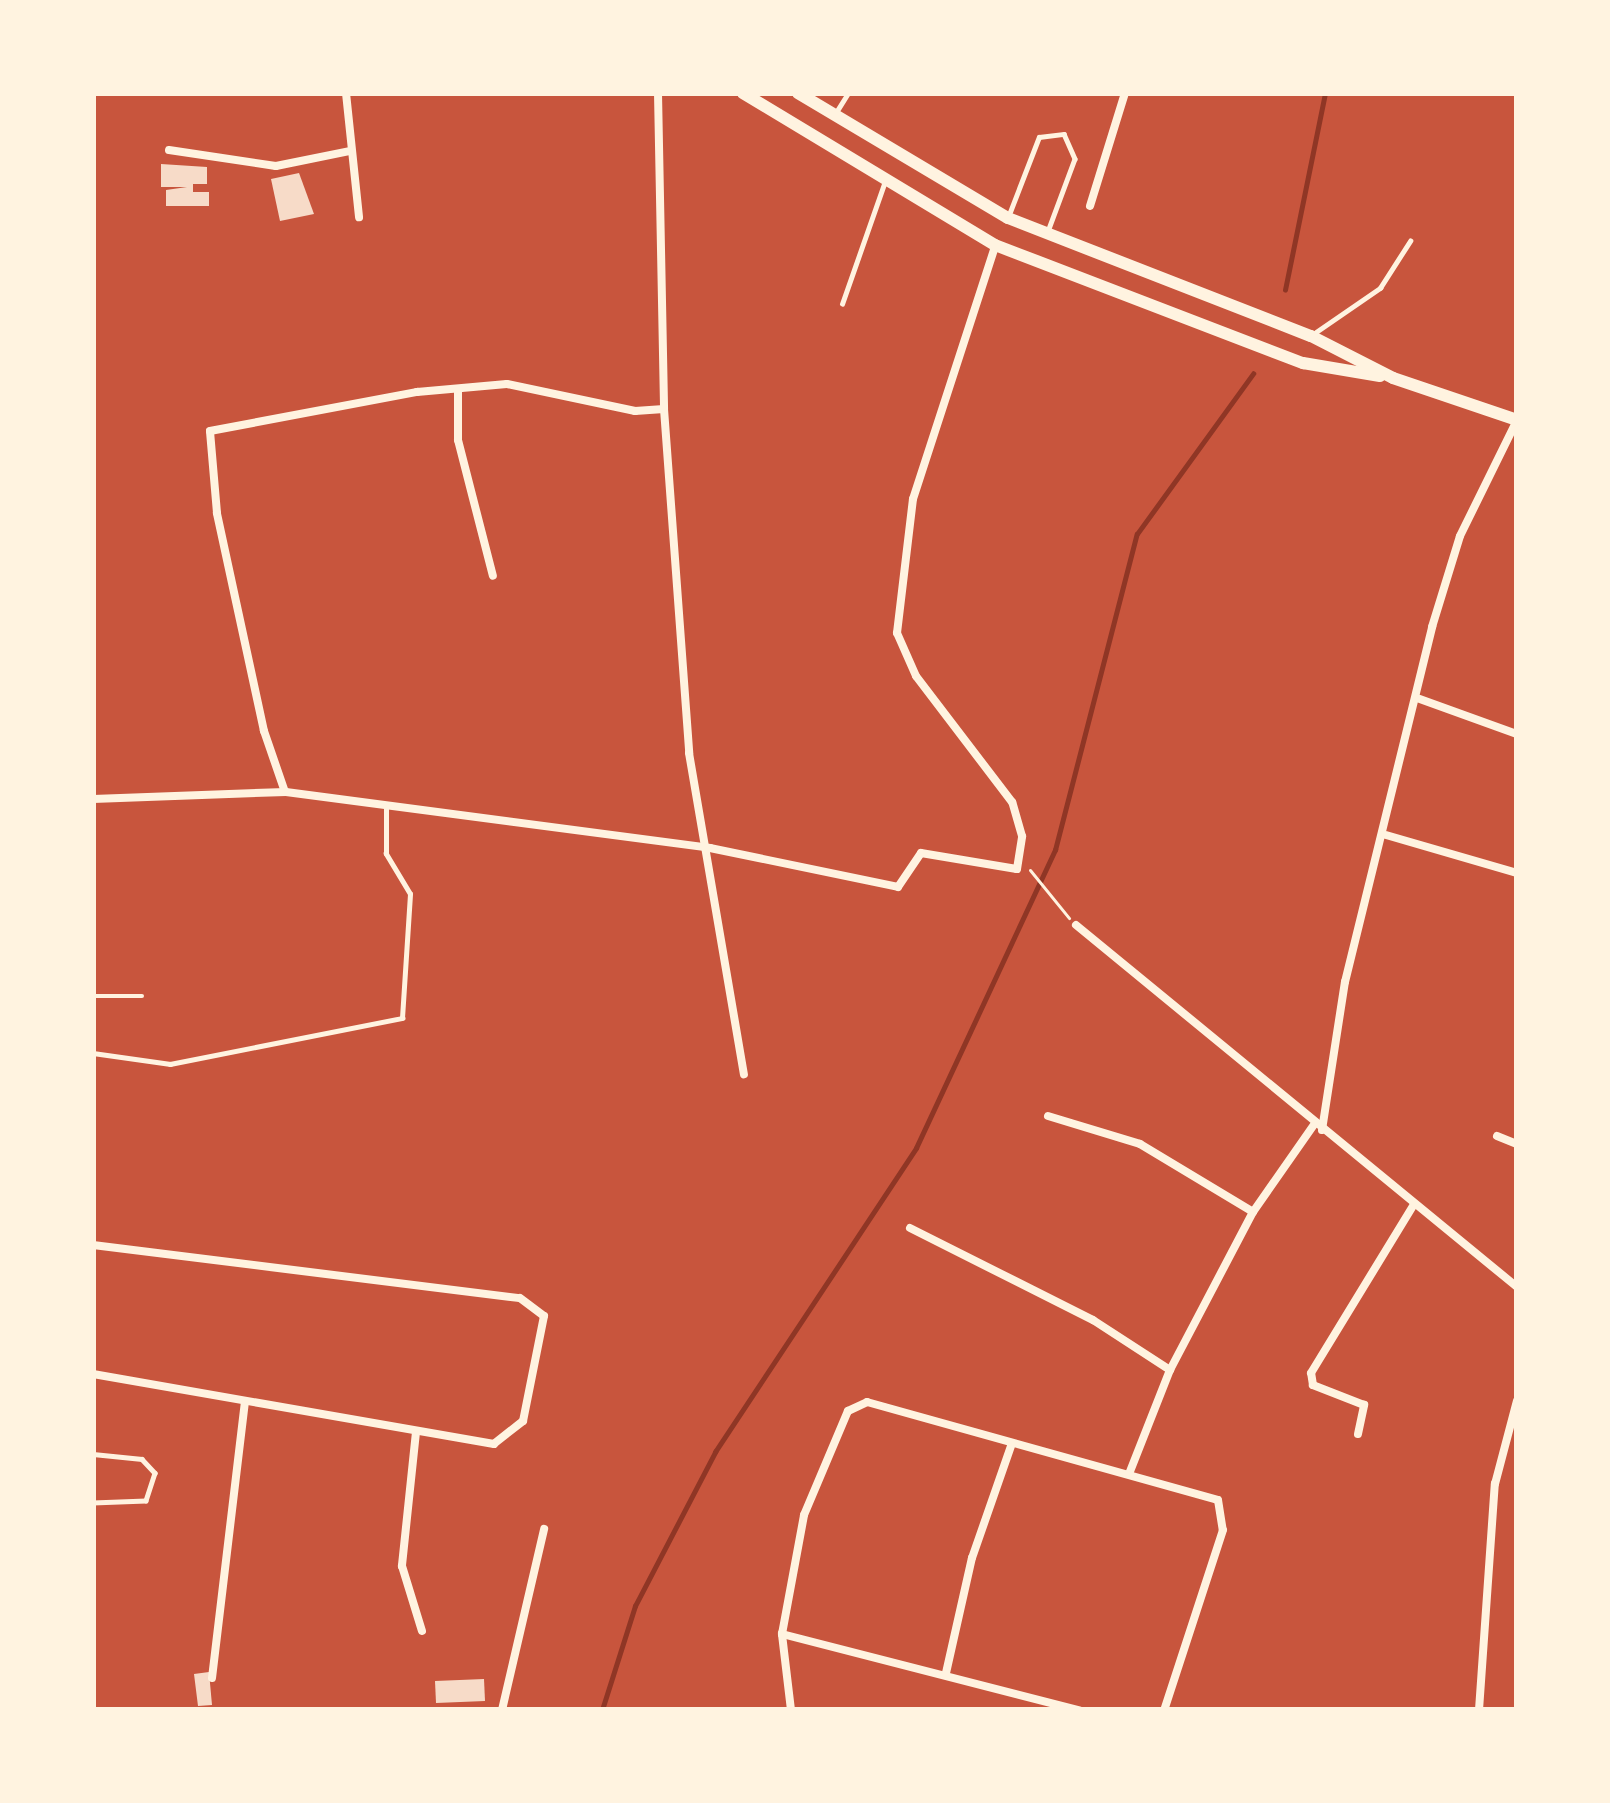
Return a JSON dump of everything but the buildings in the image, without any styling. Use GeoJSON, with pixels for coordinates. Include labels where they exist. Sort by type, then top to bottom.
{"type":"FeatureCollection","features":[{"type":"Feature","properties":{"kind":"main road"},"geometry":{"type":"LineString","coordinates":[[743,93],[995,244],[1303,363],[1393,378]]}},
{"type":"Feature","properties":{"kind":"main road"},"geometry":{"type":"LineString","coordinates":[[798,93],[1008,218],[1311,336],[1393,378],[1517,419]]}},
{"type":"Feature","properties":{"kind":"street"},"geometry":{"type":"LineString","coordinates":[[346,93],[359,217]]}},
{"type":"Feature","properties":{"kind":"street"},"geometry":{"type":"LineString","coordinates":[[658,93],[664,410],[689,753],[710,848],[745,1074]]}},
{"type":"Feature","properties":{"kind":"street"},"geometry":{"type":"LineString","coordinates":[[1090,206],[1125,93]]}},
{"type":"Feature","properties":{"kind":"street"},"geometry":{"type":"LineString","coordinates":[[169,150],[276,166],[350,151]]}},
{"type":"Feature","properties":{"kind":"street"},"geometry":{"type":"LineString","coordinates":[[93,799],[286,792],[710,848],[898,886],[921,854],[1008,871],[1022,859],[1019,820],[1000,778],[916,676],[897,633],[914,499],[995,244]]}},
{"type":"Feature","properties":{"kind":"street"},"geometry":{"type":"LineString","coordinates":[[286,792],[264,731],[217,513],[210,431],[458,389],[522,384],[635,411],[664,410]]}},
{"type":"Feature","properties":{"kind":"street"},"geometry":{"type":"LineString","coordinates":[[458,389],[458,440],[493,576]]}},
{"type":"Feature","properties":{"kind":"street"},"geometry":{"type":"LineString","coordinates":[[1129,1474],[1171,1370],[1253,1213],[1318,1126],[1345,982],[1460,536],[1517,419]]}},
{"type":"Feature","properties":{"kind":"street"},"geometry":{"type":"LineString","coordinates":[[1416,698],[1517,734]]}},
{"type":"Feature","properties":{"kind":"street"},"geometry":{"type":"LineString","coordinates":[[1386,835],[1517,873]]}},
{"type":"Feature","properties":{"kind":"street"},"geometry":{"type":"LineString","coordinates":[[1076,925],[1517,1287]]}},
{"type":"Feature","properties":{"kind":"street"},"geometry":{"type":"LineString","coordinates":[[1048,1117],[1140,1144],[1253,1213]]}},
{"type":"Feature","properties":{"kind":"street"},"geometry":{"type":"LineString","coordinates":[[1497,1136],[1517,1144]]}},
{"type":"Feature","properties":{"kind":"street"},"geometry":{"type":"LineString","coordinates":[[1358,1434],[1364,1405],[1313,1385],[1311,1373],[1414,1204]]}},
{"type":"Feature","properties":{"kind":"street"},"geometry":{"type":"LineString","coordinates":[[910,1228],[1094,1320],[1171,1370]]}},
{"type":"Feature","properties":{"kind":"street"},"geometry":{"type":"LineString","coordinates":[[93,1245],[301,1265],[536,1304],[544,1316],[523,1421],[494,1444],[93,1374]]}},
{"type":"Feature","properties":{"kind":"street"},"geometry":{"type":"LineString","coordinates":[[1479,1710],[1495,1484],[1517,1401]]}},
{"type":"Feature","properties":{"kind":"street"},"geometry":{"type":"LineString","coordinates":[[212,1678],[245,1402]]}},
{"type":"Feature","properties":{"kind":"street"},"geometry":{"type":"LineString","coordinates":[[791,1710],[782,1634],[804,1515],[826,1452],[855,1402],[1218,1500],[1225,1514],[1164,1710]]}},
{"type":"Feature","properties":{"kind":"street"},"geometry":{"type":"LineString","coordinates":[[416,1432],[402,1566],[422,1631]]}},
{"type":"Feature","properties":{"kind":"street"},"geometry":{"type":"LineString","coordinates":[[946,1673],[972,1558],[1011,1446]]}},
{"type":"Feature","properties":{"kind":"street"},"geometry":{"type":"LineString","coordinates":[[502,1710],[544,1529]]}},
{"type":"Feature","properties":{"kind":"street"},"geometry":{"type":"LineString","coordinates":[[782,1634],[1079,1710]]}},
{"type":"Feature","properties":{"kind":"lane"},"geometry":{"type":"LineString","coordinates":[[834,116],[848,93]]}},
{"type":"Feature","properties":{"kind":"lane"},"geometry":{"type":"LineString","coordinates":[[1008,218],[1039,137],[1064,134],[1075,159],[1047,235]]}},
{"type":"Feature","properties":{"kind":"lane"},"geometry":{"type":"LineString","coordinates":[[842,304],[886,181]]}},
{"type":"Feature","properties":{"kind":"lane"},"geometry":{"type":"LineString","coordinates":[[1311,336],[1380,288],[1410,241]]}},
{"type":"Feature","properties":{"kind":"lane"},"geometry":{"type":"LineString","coordinates":[[93,1054],[170,1064],[401,1018],[410,894],[386,854],[386,807]]}},
{"type":"Feature","properties":{"kind":"lane"},"geometry":{"type":"LineString","coordinates":[[93,996],[142,996]]}},
{"type":"Feature","properties":{"kind":"lane"},"geometry":{"type":"LineString","coordinates":[[93,1454],[142,1459],[155,1473],[146,1501],[93,1503]]}},
{"type":"Feature","properties":{"kind":"path"},"geometry":{"type":"LineString","coordinates":[[1022,859],[1076,925]]}},
{"type":"Feature","properties":{"kind":"waterway"},"geometry":{"type":"LineString","coordinates":[[1285,290],[1325,93]]}},
{"type":"Feature","properties":{"kind":"waterway"},"geometry":{"type":"LineString","coordinates":[[602,1710],[635,1606],[715,1452],[916,1148],[1055,850],[1137,534],[1253,374]]}}]}
